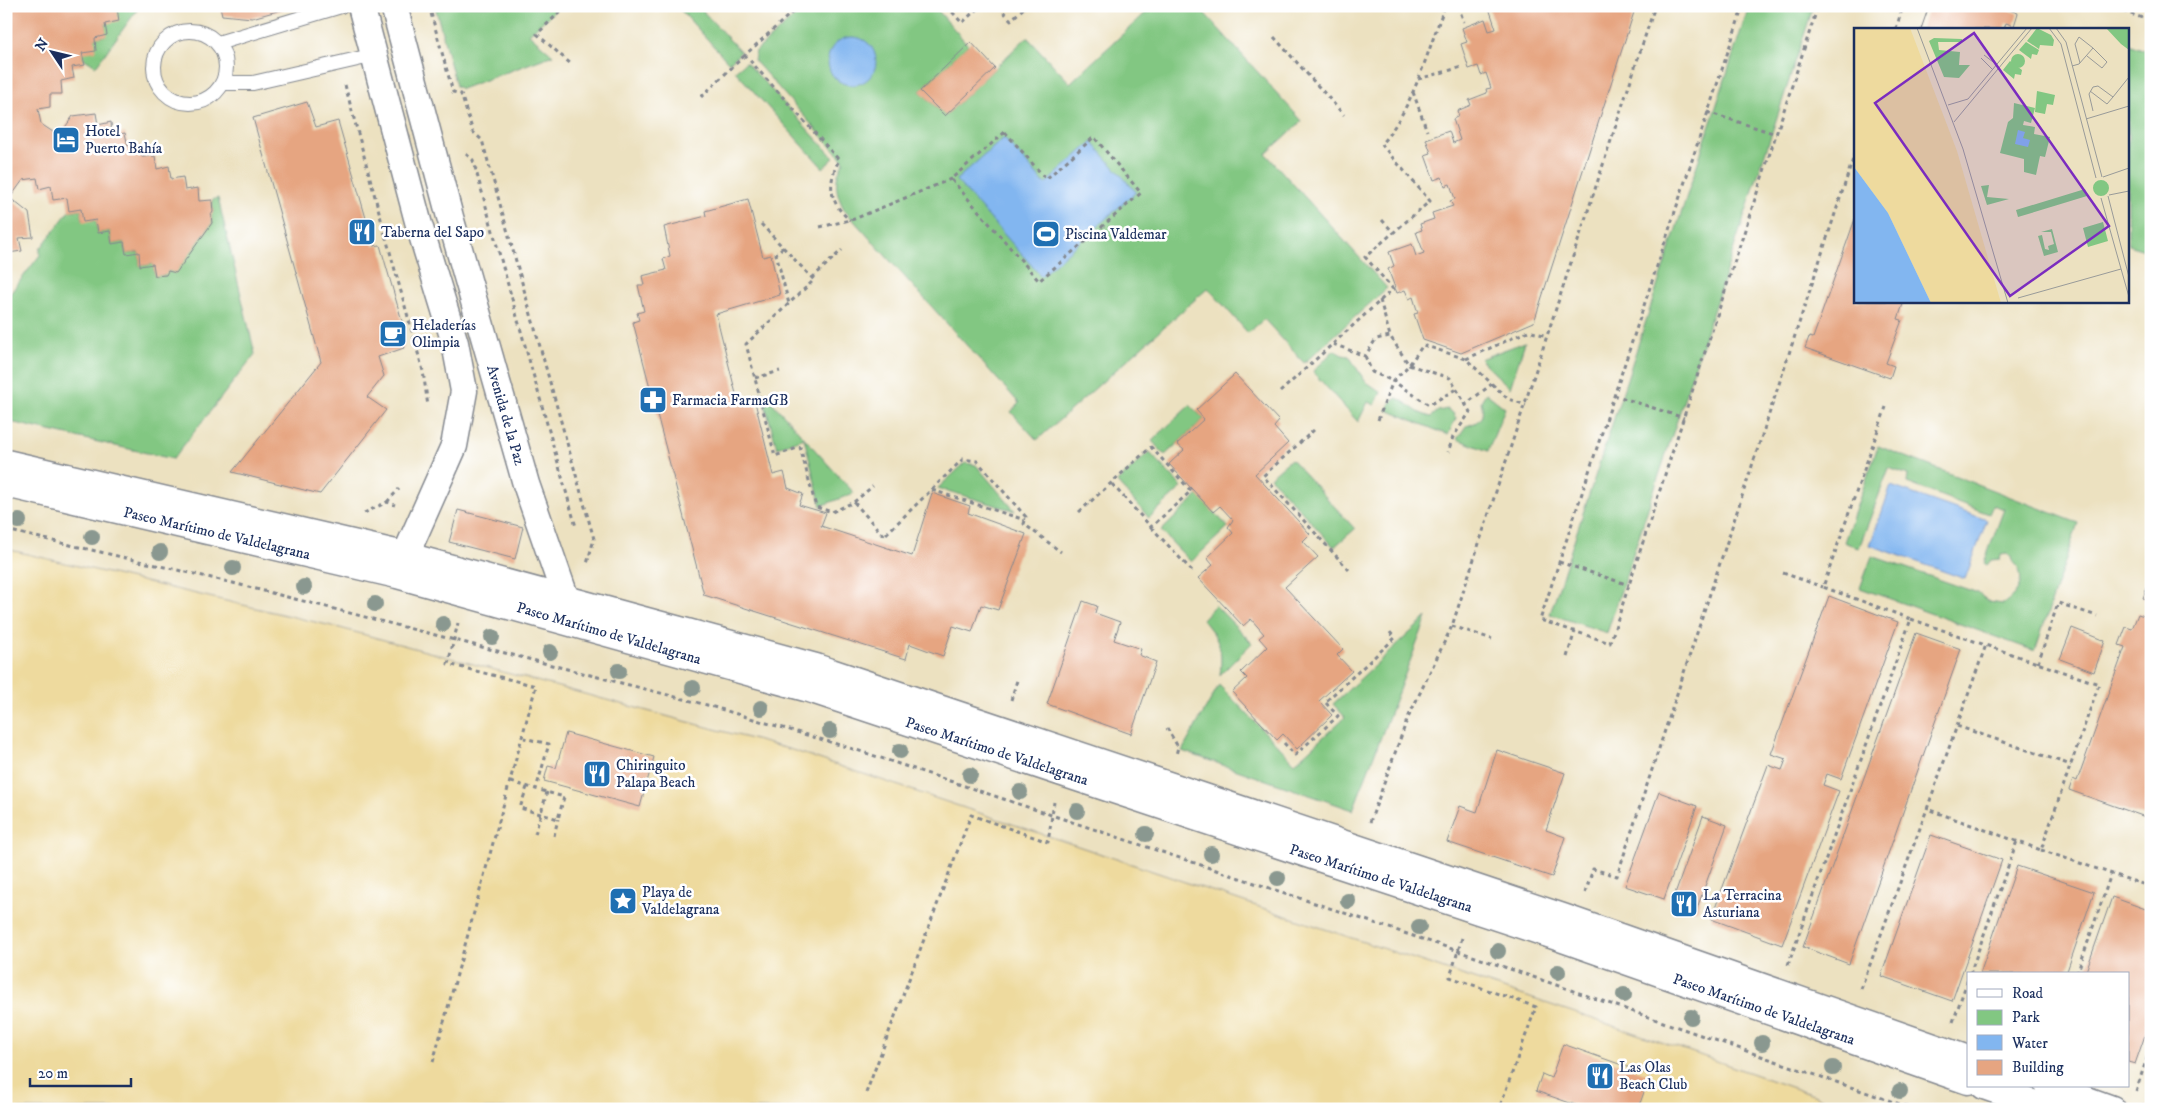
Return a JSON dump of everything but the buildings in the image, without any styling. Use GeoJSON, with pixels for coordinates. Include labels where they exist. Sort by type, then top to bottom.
{"type":"FeatureCollection","features":[{"type":"Feature","properties":{"kind":"street"},"geometry":{"type":"LineString","coordinates":[[361,6],[419,225],[455,343],[464,392],[454,446],[401,565]]}},
{"type":"Feature","properties":{"kind":"street","name":"Avenida de la Paz"},"geometry":{"type":"LineString","coordinates":[[394,6],[450,217],[563,609]]}},
{"type":"Feature","properties":{"kind":"street","name":"Paseo Marítimo de Valdelagrana"},"geometry":{"type":"LineString","coordinates":[[6,463],[563,609],[816,667],[1563,917],[1967,1059]]}},
{"type":"Feature","properties":{"kind":"street","name":"Paseo Marítimo de Valdelagrana"},"geometry":{"type":"LineString","coordinates":[[6,484],[401,565]]}},
{"type":"Feature","properties":{"kind":"street","name":"Paseo Marítimo de Valdelagrana"},"geometry":{"type":"LineString","coordinates":[[563,609],[1557,937],[1967,1081]]}},
{"type":"Feature","properties":{"kind":"street"},"geometry":{"type":"LineString","coordinates":[[1990,1088],[2049,1109]]}},
{"type":"Feature","properties":{"kind":"street"},"geometry":{"type":"LineString","coordinates":[[2054,1088],[2112,1109]]}},
{"type":"Feature","properties":{"kind":"lane"},"geometry":{"type":"LineString","coordinates":[[218,43],[341,6]]}},
{"type":"Feature","properties":{"kind":"lane"},"geometry":{"type":"LineString","coordinates":[[196,31],[208,35],[218,43],[226,62],[226,73],[223,83],[214,95],[204,102],[192,104],[179,103],[168,97],[160,89],[154,72],[156,54],[162,43],[171,36],[183,32],[196,31]]}},
{"type":"Feature","properties":{"kind":"lane"},"geometry":{"type":"LineString","coordinates":[[223,83],[253,83],[375,55]]}},
{"type":"Feature","properties":{"kind":"path"},"geometry":{"type":"LineString","coordinates":[[430,6],[454,92],[461,94],[473,132],[482,140],[589,520],[594,539],[586,564],[584,555]]}},
{"type":"Feature","properties":{"kind":"path"},"geometry":{"type":"LineString","coordinates":[[566,6],[537,34],[572,65]]}},
{"type":"Feature","properties":{"kind":"path"},"geometry":{"type":"LineString","coordinates":[[701,97],[799,6]]}},
{"type":"Feature","properties":{"kind":"path"},"geometry":{"type":"LineString","coordinates":[[947,6],[962,23],[980,6]]}},
{"type":"Feature","properties":{"kind":"path"},"geometry":{"type":"LineString","coordinates":[[998,6],[1011,20],[1026,6]]}},
{"type":"Feature","properties":{"kind":"path"},"geometry":{"type":"LineString","coordinates":[[1280,392],[1393,289],[1365,257],[1430,201],[1380,144],[1395,128],[1418,79],[1445,6]]}},
{"type":"Feature","properties":{"kind":"path"},"geometry":{"type":"LineString","coordinates":[[1458,6],[1464,22]]}},
{"type":"Feature","properties":{"kind":"path"},"geometry":{"type":"LineString","coordinates":[[1368,828],[1407,720],[1452,626],[1526,405],[1655,6]]}},
{"type":"Feature","properties":{"kind":"path"},"geometry":{"type":"LineString","coordinates":[[1743,6],[1540,620],[1610,643],[1818,6]]}},
{"type":"Feature","properties":{"kind":"path"},"geometry":{"type":"LineString","coordinates":[[1896,28],[1903,6]]}},
{"type":"Feature","properties":{"kind":"path"},"geometry":{"type":"LineString","coordinates":[[2108,6],[2151,22]]}},
{"type":"Feature","properties":{"kind":"path"},"geometry":{"type":"LineString","coordinates":[[1274,37],[1344,116]]}},
{"type":"Feature","properties":{"kind":"path"},"geometry":{"type":"LineString","coordinates":[[745,55],[839,160],[833,171],[830,190],[842,214],[850,220]]}},
{"type":"Feature","properties":{"kind":"path"},"geometry":{"type":"LineString","coordinates":[[336,63],[347,89],[385,234]]}},
{"type":"Feature","properties":{"kind":"path"},"geometry":{"type":"LineString","coordinates":[[1418,79],[1462,67]]}},
{"type":"Feature","properties":{"kind":"path"},"geometry":{"type":"LineString","coordinates":[[1412,91],[1427,131]]}},
{"type":"Feature","properties":{"kind":"path"},"geometry":{"type":"LineString","coordinates":[[1707,112],[1776,134]]}},
{"type":"Feature","properties":{"kind":"path"},"geometry":{"type":"LineString","coordinates":[[820,227],[850,220],[951,179],[1005,132],[1046,179],[1094,137],[1141,193],[1040,281],[951,179]]}},
{"type":"Feature","properties":{"kind":"path"},"geometry":{"type":"LineString","coordinates":[[460,148],[473,160],[578,536]]}},
{"type":"Feature","properties":{"kind":"path"},"geometry":{"type":"LineString","coordinates":[[1585,894],[1593,869],[1617,876],[1854,156]]}},
{"type":"Feature","properties":{"kind":"path"},"geometry":{"type":"LineString","coordinates":[[1382,220],[1394,233]]}},
{"type":"Feature","properties":{"kind":"path"},"geometry":{"type":"LineString","coordinates":[[761,224],[812,278]]}},
{"type":"Feature","properties":{"kind":"path"},"geometry":{"type":"LineString","coordinates":[[783,247],[776,254],[789,304]]}},
{"type":"Feature","properties":{"kind":"path"},"geometry":{"type":"LineString","coordinates":[[842,250],[812,278],[814,280],[746,344],[775,456],[800,447],[816,507],[832,512],[854,502],[873,486]]}},
{"type":"Feature","properties":{"kind":"path"},"geometry":{"type":"LineString","coordinates":[[1380,300],[1390,336],[1409,365],[1450,378],[1470,412],[1453,437],[1448,452]]}},
{"type":"Feature","properties":{"kind":"path"},"geometry":{"type":"LineString","coordinates":[[1466,359],[1528,331],[1547,336]]}},
{"type":"Feature","properties":{"kind":"path"},"geometry":{"type":"LineString","coordinates":[[1365,356],[1376,339],[1390,336]]}},
{"type":"Feature","properties":{"kind":"path"},"geometry":{"type":"LineString","coordinates":[[1333,344],[1365,356],[1372,372],[1393,381],[1429,405],[1456,389]]}},
{"type":"Feature","properties":{"kind":"path"},"geometry":{"type":"LineString","coordinates":[[1378,420],[1393,381],[1409,365],[1423,345],[1466,359],[1508,399],[1526,405]]}},
{"type":"Feature","properties":{"kind":"path"},"geometry":{"type":"LineString","coordinates":[[755,378],[780,371]]}},
{"type":"Feature","properties":{"kind":"path"},"geometry":{"type":"LineString","coordinates":[[1466,404],[1492,384]]}},
{"type":"Feature","properties":{"kind":"path"},"geometry":{"type":"LineString","coordinates":[[1614,395],[1684,418]]}},
{"type":"Feature","properties":{"kind":"path"},"geometry":{"type":"LineString","coordinates":[[1823,587],[1886,407]]}},
{"type":"Feature","properties":{"kind":"path"},"geometry":{"type":"LineString","coordinates":[[1314,430],[1263,476],[1349,570]]}},
{"type":"Feature","properties":{"kind":"path"},"geometry":{"type":"LineString","coordinates":[[1079,512],[1150,447],[1191,491],[1151,527]]}},
{"type":"Feature","properties":{"kind":"path"},"geometry":{"type":"LineString","coordinates":[[854,502],[884,536],[963,459],[977,461],[1026,518],[1024,524],[1061,552]]}},
{"type":"Feature","properties":{"kind":"path"},"geometry":{"type":"LineString","coordinates":[[1111,483],[1193,572]]}},
{"type":"Feature","properties":{"kind":"path"},"geometry":{"type":"LineString","coordinates":[[932,490],[1025,520]]}},
{"type":"Feature","properties":{"kind":"path"},"geometry":{"type":"LineString","coordinates":[[6,530],[233,583],[707,705],[863,752],[1458,951],[1914,1109]]}},
{"type":"Feature","properties":{"kind":"path"},"geometry":{"type":"LineString","coordinates":[[1559,562],[1629,585]]}},
{"type":"Feature","properties":{"kind":"path"},"geometry":{"type":"LineString","coordinates":[[1783,573],[2099,684],[2041,850]]}},
{"type":"Feature","properties":{"kind":"path"},"geometry":{"type":"LineString","coordinates":[[2038,663],[2058,603],[2097,616]]}},
{"type":"Feature","properties":{"kind":"path"},"geometry":{"type":"LineString","coordinates":[[1786,970],[1911,619]]}},
{"type":"Feature","properties":{"kind":"path"},"geometry":{"type":"LineString","coordinates":[[1452,626],[1492,639]]}},
{"type":"Feature","properties":{"kind":"path"},"geometry":{"type":"LineString","coordinates":[[1284,743],[1295,755],[1338,716],[1326,702],[1395,638],[1389,631]]}},
{"type":"Feature","properties":{"kind":"path"},"geometry":{"type":"LineString","coordinates":[[1567,657],[1575,631]]}},
{"type":"Feature","properties":{"kind":"path"},"geometry":{"type":"LineString","coordinates":[[1859,995],[1986,645]]}},
{"type":"Feature","properties":{"kind":"path"},"geometry":{"type":"LineString","coordinates":[[433,1062],[536,686],[448,664]]}},
{"type":"Feature","properties":{"kind":"path"},"geometry":{"type":"LineString","coordinates":[[1010,701],[1018,676]]}},
{"type":"Feature","properties":{"kind":"path"},"geometry":{"type":"LineString","coordinates":[[1957,726],[2070,765]]}},
{"type":"Feature","properties":{"kind":"path"},"geometry":{"type":"LineString","coordinates":[[1167,728],[1178,747],[1173,764]]}},
{"type":"Feature","properties":{"kind":"path"},"geometry":{"type":"LineString","coordinates":[[523,738],[549,744],[536,789]]}},
{"type":"Feature","properties":{"kind":"path"},"geometry":{"type":"LineString","coordinates":[[511,782],[564,797],[554,836]]}},
{"type":"Feature","properties":{"kind":"path"},"geometry":{"type":"LineString","coordinates":[[527,786],[520,808],[558,818]]}},
{"type":"Feature","properties":{"kind":"path"},"geometry":{"type":"LineString","coordinates":[[535,834],[547,792]]}},
{"type":"Feature","properties":{"kind":"path"},"geometry":{"type":"LineString","coordinates":[[866,1092],[971,815],[1048,842],[1055,800]]}},
{"type":"Feature","properties":{"kind":"path"},"geometry":{"type":"LineString","coordinates":[[1927,809],[2151,887]]}},
{"type":"Feature","properties":{"kind":"path"},"geometry":{"type":"LineString","coordinates":[[1971,972],[2017,841]]}},
{"type":"Feature","properties":{"kind":"path"},"geometry":{"type":"LineString","coordinates":[[2078,972],[2111,874]]}},
{"type":"Feature","properties":{"kind":"path"},"geometry":{"type":"LineString","coordinates":[[1463,936],[1450,977],[1536,1007],[1499,1109]]}},
{"type":"Feature","properties":{"kind":"path"},"geometry":{"type":"LineString","coordinates":[[1951,1028],[1967,982]]}},
{"type":"Feature","properties":{"kind":"path"},"geometry":{"type":"LineString","coordinates":[[2136,1092],[2151,1046]]}},
{"type":"Feature","properties":{"kind":"green space"},"geometry":{"type":"Polygon","coordinates":[[[140,6],[96,66],[83,58],[82,53],[95,38],[106,35],[105,24],[117,8],[140,6]]]}},
{"type":"Feature","properties":{"kind":"green space"},"geometry":{"type":"Polygon","coordinates":[[[435,6],[560,6],[529,34],[553,55],[461,89],[456,86],[435,6]]]}},
{"type":"Feature","properties":{"kind":"green space"},"geometry":{"type":"Polygon","coordinates":[[[677,6],[698,6],[741,52],[729,63],[677,6]]]}},
{"type":"Feature","properties":{"kind":"green space"},"geometry":{"type":"Polygon","coordinates":[[[806,6],[934,6],[968,45],[920,91],[945,116],[1027,37],[1070,83],[1153,6],[1198,6],[1302,121],[1266,154],[1387,288],[1304,363],[1264,319],[1248,333],[1208,288],[1037,440],[1011,412],[1019,403],[845,211],[837,192],[838,174],[844,161],[754,60],[756,51],[806,6]]]}},
{"type":"Feature","properties":{"kind":"green space"},"geometry":{"type":"Polygon","coordinates":[[[1749,6],[1813,8],[1607,633],[1550,614],[1749,6]]]}},
{"type":"Feature","properties":{"kind":"green space"},"geometry":{"type":"Polygon","coordinates":[[[2130,45],[2151,52],[2151,252],[2130,246],[2130,45]]]}},
{"type":"Feature","properties":{"kind":"green space"},"geometry":{"type":"Polygon","coordinates":[[[746,62],[834,158],[823,168],[735,71],[746,62]]]}},
{"type":"Feature","properties":{"kind":"green space"},"geometry":{"type":"Polygon","coordinates":[[[218,198],[255,354],[173,459],[6,421],[6,299],[40,255],[40,249],[69,211],[81,209],[83,221],[96,220],[98,233],[110,231],[112,244],[124,242],[126,254],[139,252],[140,266],[153,264],[155,276],[165,275],[168,271],[176,272],[212,223],[212,200],[218,198]]]}},
{"type":"Feature","properties":{"kind":"green space"},"geometry":{"type":"Polygon","coordinates":[[[1525,342],[1510,388],[1480,359],[1525,342]]]}},
{"type":"Feature","properties":{"kind":"green space"},"geometry":{"type":"Polygon","coordinates":[[[1334,350],[1342,355],[1349,356],[1365,381],[1381,392],[1375,405],[1368,402],[1358,422],[1313,372],[1334,350]]]}},
{"type":"Feature","properties":{"kind":"green space"},"geometry":{"type":"Polygon","coordinates":[[[761,390],[854,493],[821,506],[804,438],[777,448],[761,390]]]}},
{"type":"Feature","properties":{"kind":"green space"},"geometry":{"type":"Polygon","coordinates":[[[1486,393],[1505,408],[1488,451],[1457,439],[1466,426],[1475,423],[1481,418],[1481,401],[1486,393]]]}},
{"type":"Feature","properties":{"kind":"green space"},"geometry":{"type":"Polygon","coordinates":[[[1397,398],[1420,413],[1431,417],[1438,411],[1447,409],[1453,413],[1456,418],[1448,435],[1387,410],[1392,401],[1397,398]]]}},
{"type":"Feature","properties":{"kind":"green space"},"geometry":{"type":"Polygon","coordinates":[[[1190,405],[1204,419],[1165,455],[1152,441],[1190,405]]]}},
{"type":"Feature","properties":{"kind":"green space"},"geometry":{"type":"Polygon","coordinates":[[[1878,446],[2078,523],[2035,651],[1860,588],[1872,556],[1978,593],[1989,602],[2003,604],[2017,590],[2020,581],[2019,570],[2007,554],[2001,555],[2000,559],[1991,560],[1987,565],[1984,563],[2004,509],[1993,505],[1989,514],[1907,483],[1908,475],[1889,468],[1859,548],[1844,542],[1878,446]]]}},
{"type":"Feature","properties":{"kind":"green space"},"geometry":{"type":"Polygon","coordinates":[[[1149,452],[1182,487],[1149,518],[1117,482],[1149,452]]]}},
{"type":"Feature","properties":{"kind":"green space"},"geometry":{"type":"Polygon","coordinates":[[[1291,459],[1355,529],[1334,547],[1270,477],[1291,459]]]}},
{"type":"Feature","properties":{"kind":"green space"},"geometry":{"type":"Polygon","coordinates":[[[965,463],[976,465],[1015,511],[938,488],[965,463]]]}},
{"type":"Feature","properties":{"kind":"green space"},"geometry":{"type":"Polygon","coordinates":[[[1198,495],[1228,527],[1191,562],[1161,531],[1198,495]]]}},
{"type":"Feature","properties":{"kind":"green space"},"geometry":{"type":"Polygon","coordinates":[[[1215,605],[1252,643],[1220,675],[1221,658],[1218,644],[1216,638],[1202,619],[1215,605]]]}},
{"type":"Feature","properties":{"kind":"green space"},"geometry":{"type":"Polygon","coordinates":[[[1427,617],[1353,810],[1182,751],[1219,685],[1295,763],[1345,717],[1333,704],[1427,617]]]}},
{"type":"Feature","properties":{"kind":"sand","name":"Playa de Valdelagrana"},"geometry":{"type":"Polygon","coordinates":[[[6,549],[336,627],[792,750],[1688,1051],[1853,1109],[6,1109],[6,549]]]}},
{"type":"Feature","properties":{"kind":"water"},"geometry":{"type":"Polygon","coordinates":[[[847,37],[857,37],[866,41],[872,47],[876,61],[872,75],[866,81],[857,85],[847,85],[838,81],[832,75],[828,66],[828,56],[832,47],[838,41],[847,37]]]}},
{"type":"Feature","properties":{"kind":"water","name":"Piscina Valdemar"},"geometry":{"type":"Polygon","coordinates":[[[1004,138],[1045,184],[1092,142],[1136,192],[1041,276],[956,180],[1004,138]]]}},
{"type":"Feature","properties":{"kind":"water"},"geometry":{"type":"Polygon","coordinates":[[[1891,486],[1987,520],[1965,579],[1870,545],[1891,486]]]}},
{"type":"Feature","properties":{"kind":"place","name":"Hotel Puerto Bahía"},"geometry":{"type":"Point","coordinates":[66,140]}},
{"type":"Feature","properties":{"kind":"place","name":"Taberna del Sapo"},"geometry":{"type":"Point","coordinates":[362,232]}},
{"type":"Feature","properties":{"kind":"place","name":"Piscina Valdemar"},"geometry":{"type":"Point","coordinates":[1046,234]}},
{"type":"Feature","properties":{"kind":"place","name":"Heladerías Olimpia"},"geometry":{"type":"Point","coordinates":[393,334]}},
{"type":"Feature","properties":{"kind":"place","name":"Farmacia FarmaGB"},"geometry":{"type":"Point","coordinates":[653,400]}},
{"type":"Feature","properties":{"kind":"place","name":"Chiringuito Palapa Beach"},"geometry":{"type":"Point","coordinates":[597,774]}},
{"type":"Feature","properties":{"kind":"place","name":"Playa de Valdelagrana"},"geometry":{"type":"Point","coordinates":[623,901]}},
{"type":"Feature","properties":{"kind":"place","name":"La Terracina Asturiana"},"geometry":{"type":"Point","coordinates":[1684,904]}},
{"type":"Feature","properties":{"kind":"place","name":"Las Olas Beach Club"},"geometry":{"type":"Point","coordinates":[1600,1076]}}]}
